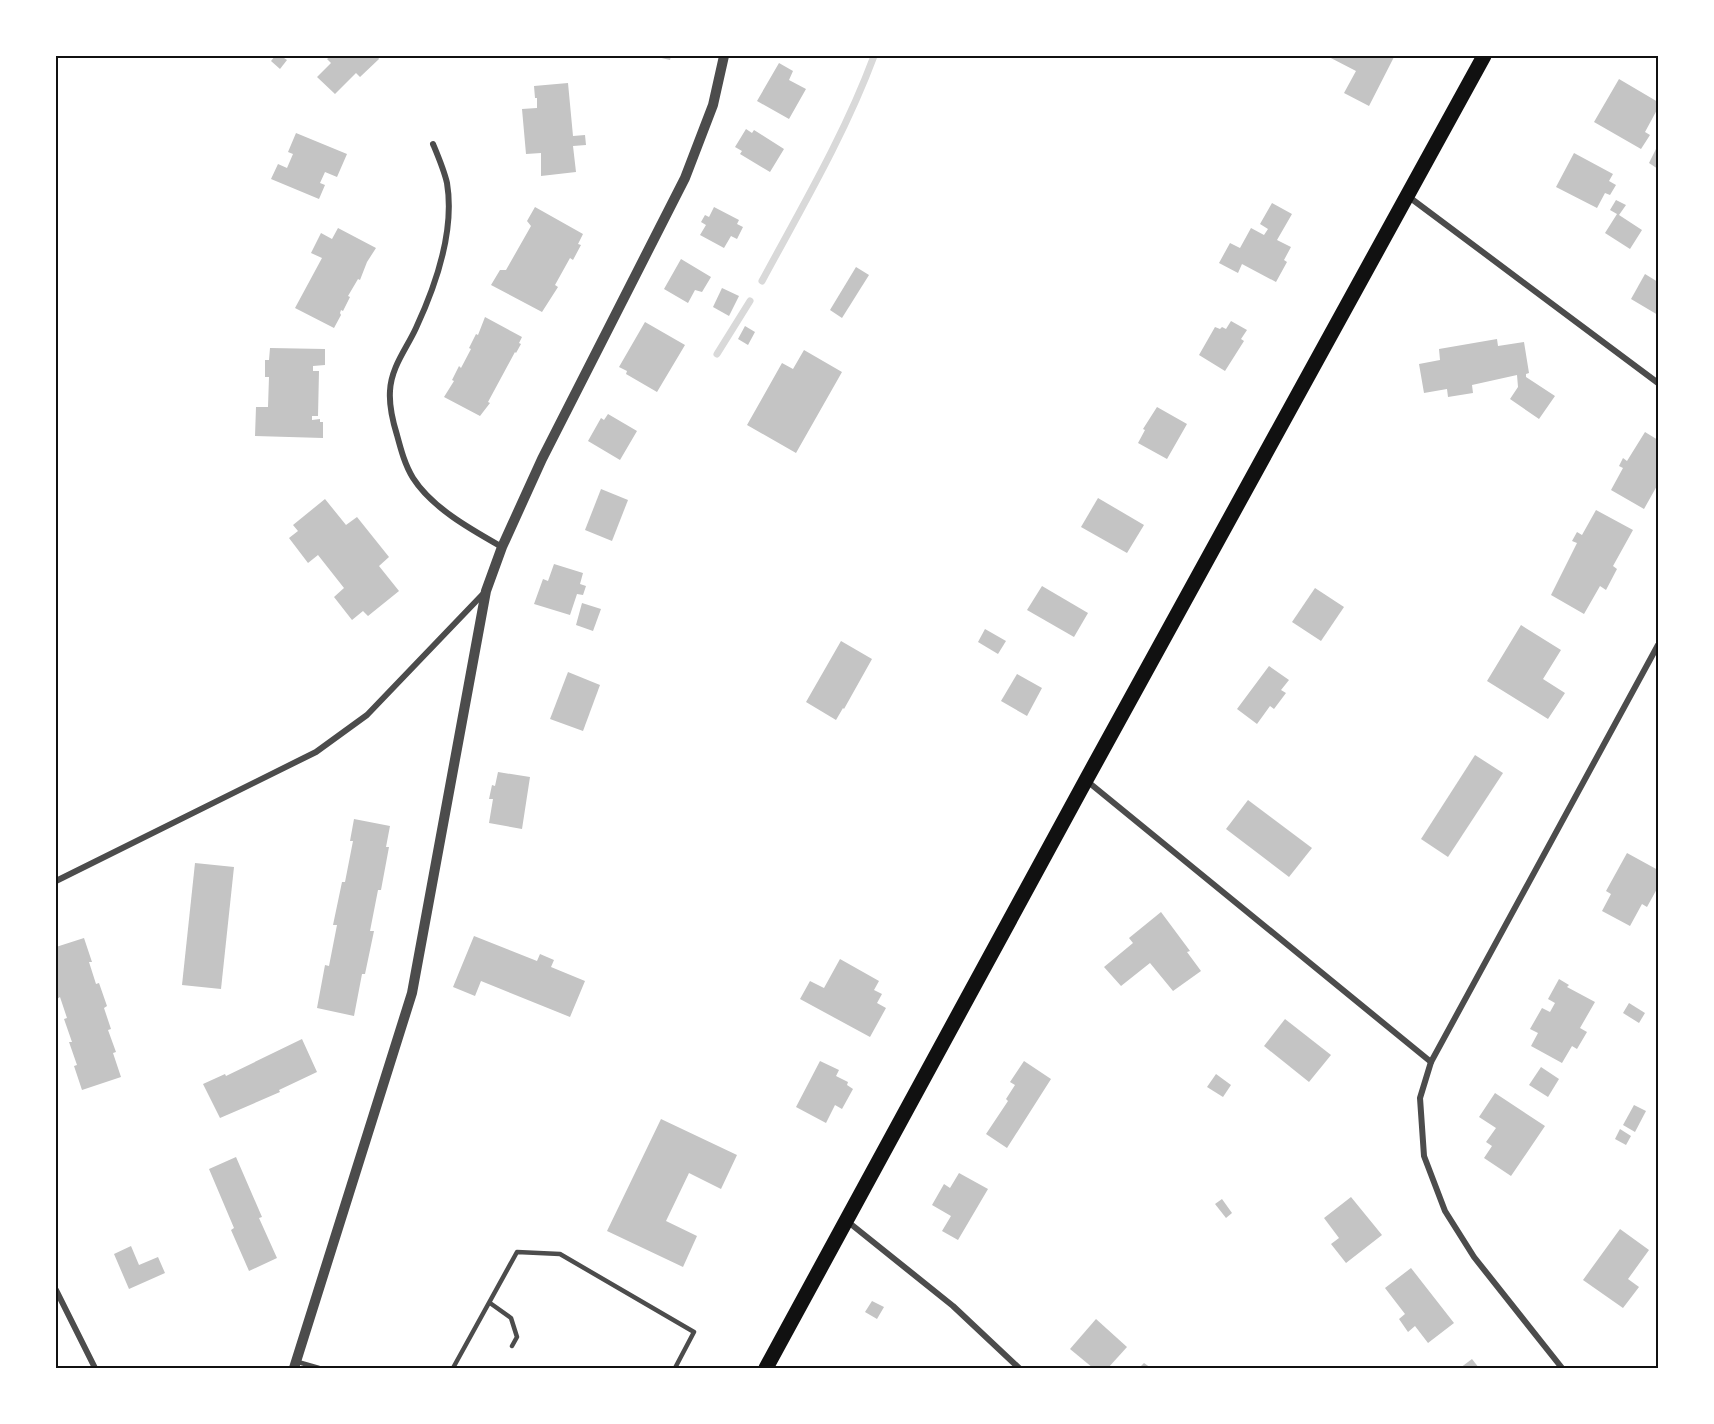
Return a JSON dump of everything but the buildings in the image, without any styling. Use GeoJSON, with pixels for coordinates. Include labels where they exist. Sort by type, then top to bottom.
{"type":"FeatureCollection","features":[{"type":"Feature","properties":{"kind":"main road"},"geometry":{"type":"LineString","coordinates":[[766,1368],[1484,56]]}},
{"type":"Feature","properties":{"kind":"street"},"geometry":{"type":"LineString","coordinates":[[294,1365],[412,993],[486,591],[502,547],[542,459],[685,178],[714,105],[724,56]]}},
{"type":"Feature","properties":{"kind":"street"},"geometry":{"type":"LineString","coordinates":[[433,144],[447,182],[449,216],[443,253],[416,328],[399,359],[390,390],[393,423],[402,454],[414,479],[436,503],[467,527],[502,547]]}},
{"type":"Feature","properties":{"kind":"street"},"geometry":{"type":"LineString","coordinates":[[1407,196],[1659,383]]}},
{"type":"Feature","properties":{"kind":"street"},"geometry":{"type":"LineString","coordinates":[[56,881],[316,752],[367,715],[486,591]]}},
{"type":"Feature","properties":{"kind":"street"},"geometry":{"type":"LineString","coordinates":[[1562,1368],[1474,1257],[1445,1211],[1424,1156],[1420,1098],[1431,1062],[1659,645]]}},
{"type":"Feature","properties":{"kind":"street"},"geometry":{"type":"LineString","coordinates":[[1086,780],[1431,1062]]}},
{"type":"Feature","properties":{"kind":"street"},"geometry":{"type":"LineString","coordinates":[[846,1220],[953,1306],[1019,1368]]}},
{"type":"Feature","properties":{"kind":"street"},"geometry":{"type":"LineString","coordinates":[[56,1290],[95,1368]]}},
{"type":"Feature","properties":{"kind":"lane"},"geometry":{"type":"LineString","coordinates":[[453,1368],[517,1252],[560,1254],[694,1332],[675,1368]]}},
{"type":"Feature","properties":{"kind":"lane"},"geometry":{"type":"LineString","coordinates":[[490,1303],[511,1318],[517,1337],[512,1346]]}},
{"type":"Feature","properties":{"kind":"lane"},"geometry":{"type":"LineString","coordinates":[[294,1365],[319,1368]]}},
{"type":"Feature","properties":{"kind":"waterway"},"geometry":{"type":"LineString","coordinates":[[762,281],[850,114],[874,56]]}},
{"type":"Feature","properties":{"kind":"waterway"},"geometry":{"type":"LineString","coordinates":[[717,354],[750,301]]}}]}
